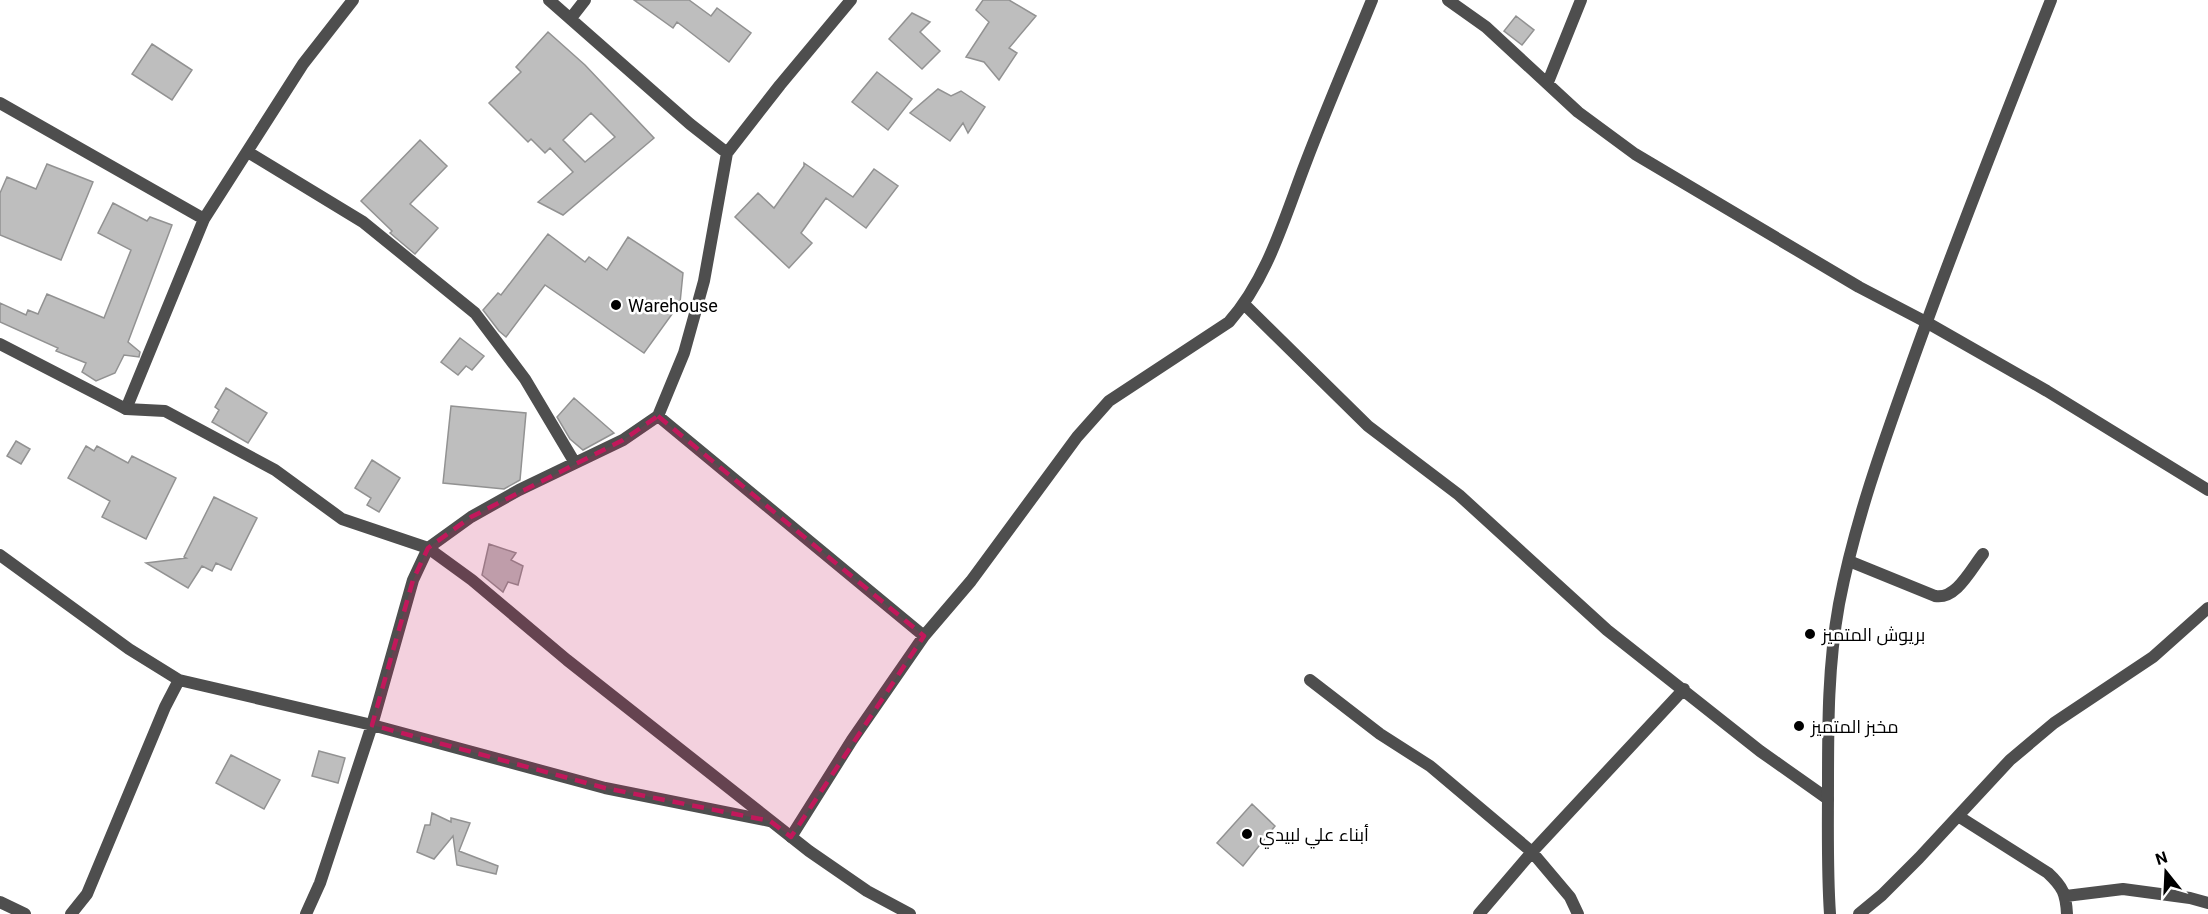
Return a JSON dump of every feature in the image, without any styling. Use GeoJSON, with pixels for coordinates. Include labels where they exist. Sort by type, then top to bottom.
{"type":"FeatureCollection","features":[{"type":"Feature","properties":{"kind":"street"},"geometry":{"type":"LineString","coordinates":[[126,409],[204,219],[303,64],[352,0]]}},
{"type":"Feature","properties":{"kind":"street"},"geometry":{"type":"LineString","coordinates":[[549,0],[690,124],[727,153]]}},
{"type":"Feature","properties":{"kind":"street"},"geometry":{"type":"LineString","coordinates":[[571,18],[585,0]]}},
{"type":"Feature","properties":{"kind":"street"},"geometry":{"type":"LineString","coordinates":[[306,914],[320,883],[372,725],[412,580],[428,548],[471,517],[519,490],[623,440],[658,416],[684,352],[704,281],[727,153],[787,76],[851,0]]}},
{"type":"Feature","properties":{"kind":"street"},"geometry":{"type":"LineString","coordinates":[[791,837],[852,740],[924,636],[971,581],[1077,437],[1109,401],[1229,322],[1244,304],[1264,265],[1372,0]]}},
{"type":"Feature","properties":{"kind":"street"},"geometry":{"type":"LineString","coordinates":[[1448,0],[1486,27],[1548,81],[1578,112],[1635,154],[1859,287],[1926,322],[2047,392],[2208,490]]}},
{"type":"Feature","properties":{"kind":"street"},"geometry":{"type":"LineString","coordinates":[[1548,81],[1581,0]]}},
{"type":"Feature","properties":{"kind":"street"},"geometry":{"type":"LineString","coordinates":[[1830,914],[1827,867],[1828,685],[1839,604],[1849,561],[1884,440],[1926,322],[2051,0]]}},
{"type":"Feature","properties":{"kind":"street"},"geometry":{"type":"LineString","coordinates":[[0,103],[204,219]]}},
{"type":"Feature","properties":{"kind":"street"},"geometry":{"type":"LineString","coordinates":[[248,152],[363,222],[475,313],[525,379],[575,464]]}},
{"type":"Feature","properties":{"kind":"street"},"geometry":{"type":"LineString","coordinates":[[1244,304],[1368,426],[1459,495],[1607,630],[1760,751],[1828,800]]}},
{"type":"Feature","properties":{"kind":"street"},"geometry":{"type":"LineString","coordinates":[[0,345],[126,409],[165,411],[275,470],[342,519],[428,548],[472,580],[567,660],[791,837],[867,891],[910,914]]}},
{"type":"Feature","properties":{"kind":"street"},"geometry":{"type":"LineString","coordinates":[[658,416],[924,636]]}},
{"type":"Feature","properties":{"kind":"street"},"geometry":{"type":"LineString","coordinates":[[1849,561],[1943,598],[1952,594],[1983,554]]}},
{"type":"Feature","properties":{"kind":"street"},"geometry":{"type":"LineString","coordinates":[[0,555],[129,650],[179,680],[372,725],[605,788],[770,821]]}},
{"type":"Feature","properties":{"kind":"street"},"geometry":{"type":"LineString","coordinates":[[1859,914],[1882,895],[2010,760],[2054,723],[2153,657],[2208,608]]}},
{"type":"Feature","properties":{"kind":"street"},"geometry":{"type":"LineString","coordinates":[[71,914],[87,894],[165,707],[179,680]]}},
{"type":"Feature","properties":{"kind":"street"},"geometry":{"type":"LineString","coordinates":[[1310,680],[1380,734],[1430,766],[1532,852],[1570,897],[1578,914]]}},
{"type":"Feature","properties":{"kind":"street"},"geometry":{"type":"LineString","coordinates":[[1479,914],[1532,852],[1684,689]]}},
{"type":"Feature","properties":{"kind":"street"},"geometry":{"type":"LineString","coordinates":[[1958,816],[2060,883],[2066,896],[2067,914]]}},
{"type":"Feature","properties":{"kind":"street"},"geometry":{"type":"LineString","coordinates":[[2066,896],[2123,889],[2190,898],[2208,903]]}},
{"type":"Feature","properties":{"kind":"street"},"geometry":{"type":"LineString","coordinates":[[0,902],[25,914]]}},
{"type":"Feature","properties":{"kind":"highlighted area"},"geometry":{"type":"Polygon","coordinates":[[[658,416],[924,636],[791,837],[770,821],[605,788],[372,725],[413,580],[428,548],[471,517],[623,440],[658,416]]]}},
{"type":"Feature","properties":{"kind":"building"},"geometry":{"type":"Polygon","coordinates":[[[634,0],[689,0],[711,16],[717,8],[751,33],[729,62],[677,22],[673,28],[634,0]]]}},
{"type":"Feature","properties":{"kind":"building"},"geometry":{"type":"Polygon","coordinates":[[[983,0],[1009,0],[1036,16],[1009,48],[1017,53],[999,80],[984,62],[966,57],[989,22],[976,10],[983,0]]]}},
{"type":"Feature","properties":{"kind":"building"},"geometry":{"type":"Polygon","coordinates":[[[912,13],[930,22],[920,32],[940,51],[922,69],[889,39],[912,13]]]}},
{"type":"Feature","properties":{"kind":"building"},"geometry":{"type":"Polygon","coordinates":[[[1516,16],[1534,30],[1522,45],[1504,31],[1516,16]]]}},
{"type":"Feature","properties":{"kind":"building"},"geometry":{"type":"Polygon","coordinates":[[[548,32],[585,65],[654,138],[563,215],[538,202],[573,172],[550,148],[545,153],[531,139],[528,142],[489,103],[521,72],[516,67],[548,32]],[[591,113],[563,140],[585,162],[615,137],[591,113]]]}},
{"type":"Feature","properties":{"kind":"building"},"geometry":{"type":"Polygon","coordinates":[[[152,44],[192,70],[172,100],[132,74],[152,44]]]}},
{"type":"Feature","properties":{"kind":"building"},"geometry":{"type":"Polygon","coordinates":[[[877,72],[912,99],[888,130],[852,102],[877,72]]]}},
{"type":"Feature","properties":{"kind":"building"},"geometry":{"type":"Polygon","coordinates":[[[938,89],[951,96],[961,91],[985,107],[968,133],[963,123],[950,141],[910,113],[938,89]]]}},
{"type":"Feature","properties":{"kind":"building"},"geometry":{"type":"Polygon","coordinates":[[[420,140],[447,166],[410,204],[438,228],[415,254],[390,233],[392,231],[361,201],[420,140]]]}},
{"type":"Feature","properties":{"kind":"building"},"geometry":{"type":"Polygon","coordinates":[[[804,163],[853,197],[874,169],[898,186],[866,228],[826,198],[801,233],[812,243],[789,268],[735,217],[758,193],[774,208],[804,163]]]}},
{"type":"Feature","properties":{"kind":"building"},"geometry":{"type":"Polygon","coordinates":[[[47,164],[93,182],[61,260],[0,235],[0,193],[7,177],[36,189],[47,164]]]}},
{"type":"Feature","properties":{"kind":"building"},"geometry":{"type":"Polygon","coordinates":[[[113,203],[147,221],[150,217],[172,225],[128,342],[140,352],[139,357],[124,355],[115,373],[96,381],[82,372],[86,363],[56,351],[58,348],[0,322],[0,303],[26,315],[28,310],[38,314],[47,294],[104,318],[131,250],[98,233],[113,203]]]}},
{"type":"Feature","properties":{"kind":"building"},"geometry":{"type":"Polygon","coordinates":[[[548,234],[585,262],[589,257],[607,270],[628,237],[683,273],[680,303],[644,353],[545,285],[506,337],[499,331],[483,310],[498,293],[501,295],[548,234]]]}},
{"type":"Feature","properties":{"kind":"building"},"geometry":{"type":"Polygon","coordinates":[[[460,338],[484,356],[472,370],[466,366],[458,375],[441,362],[460,338]]]}},
{"type":"Feature","properties":{"kind":"building"},"geometry":{"type":"Polygon","coordinates":[[[226,388],[267,413],[248,443],[212,422],[219,410],[215,407],[226,388]]]}},
{"type":"Feature","properties":{"kind":"building"},"geometry":{"type":"Polygon","coordinates":[[[574,398],[614,433],[583,450],[570,439],[557,417],[574,398]]]}},
{"type":"Feature","properties":{"kind":"building"},"geometry":{"type":"Polygon","coordinates":[[[451,406],[526,413],[520,480],[504,489],[443,483],[451,406]]]}},
{"type":"Feature","properties":{"kind":"building"},"geometry":{"type":"Polygon","coordinates":[[[16,441],[30,449],[21,464],[7,456],[16,441]]]}},
{"type":"Feature","properties":{"kind":"building"},"geometry":{"type":"Polygon","coordinates":[[[86,446],[94,451],[97,446],[128,463],[132,456],[176,478],[146,539],[102,517],[110,501],[68,478],[86,446]]]}},
{"type":"Feature","properties":{"kind":"building"},"geometry":{"type":"Polygon","coordinates":[[[372,460],[400,478],[379,512],[367,505],[371,498],[355,488],[372,460]]]}},
{"type":"Feature","properties":{"kind":"building"},"geometry":{"type":"Polygon","coordinates":[[[214,497],[257,518],[231,570],[216,563],[212,571],[202,566],[188,588],[146,563],[186,558],[184,557],[214,497]]]}},
{"type":"Feature","properties":{"kind":"building"},"geometry":{"type":"Polygon","coordinates":[[[489,544],[516,553],[511,560],[523,566],[518,585],[508,582],[503,592],[482,575],[489,544]]]}},
{"type":"Feature","properties":{"kind":"building"},"geometry":{"type":"Polygon","coordinates":[[[319,751],[345,758],[338,783],[312,776],[319,751]]]}},
{"type":"Feature","properties":{"kind":"building"},"geometry":{"type":"Polygon","coordinates":[[[231,755],[280,780],[264,809],[216,783],[231,755]]]}},
{"type":"Feature","properties":{"kind":"building","name":"أبناء علي لبيدي"},"geometry":{"type":"Polygon","coordinates":[[[1252,804],[1275,826],[1243,866],[1217,843],[1252,804]]]}},
{"type":"Feature","properties":{"kind":"building"},"geometry":{"type":"Polygon","coordinates":[[[432,813],[451,822],[451,818],[470,823],[459,851],[498,866],[496,874],[457,865],[453,836],[434,859],[417,852],[425,825],[430,825],[432,813]]]}},
{"type":"Feature","properties":{"kind":"place","name":"Warehouse"},"geometry":{"type":"Point","coordinates":[616,305]}},
{"type":"Feature","properties":{"kind":"place","name":"بريوش المتميز"},"geometry":{"type":"Point","coordinates":[1810,634]}},
{"type":"Feature","properties":{"kind":"place","name":"مخبز المتميز"},"geometry":{"type":"Point","coordinates":[1799,726]}},
{"type":"Feature","properties":{"kind":"place","name":"أبناء علي لبيدي"},"geometry":{"type":"Point","coordinates":[1247,834]}}]}
